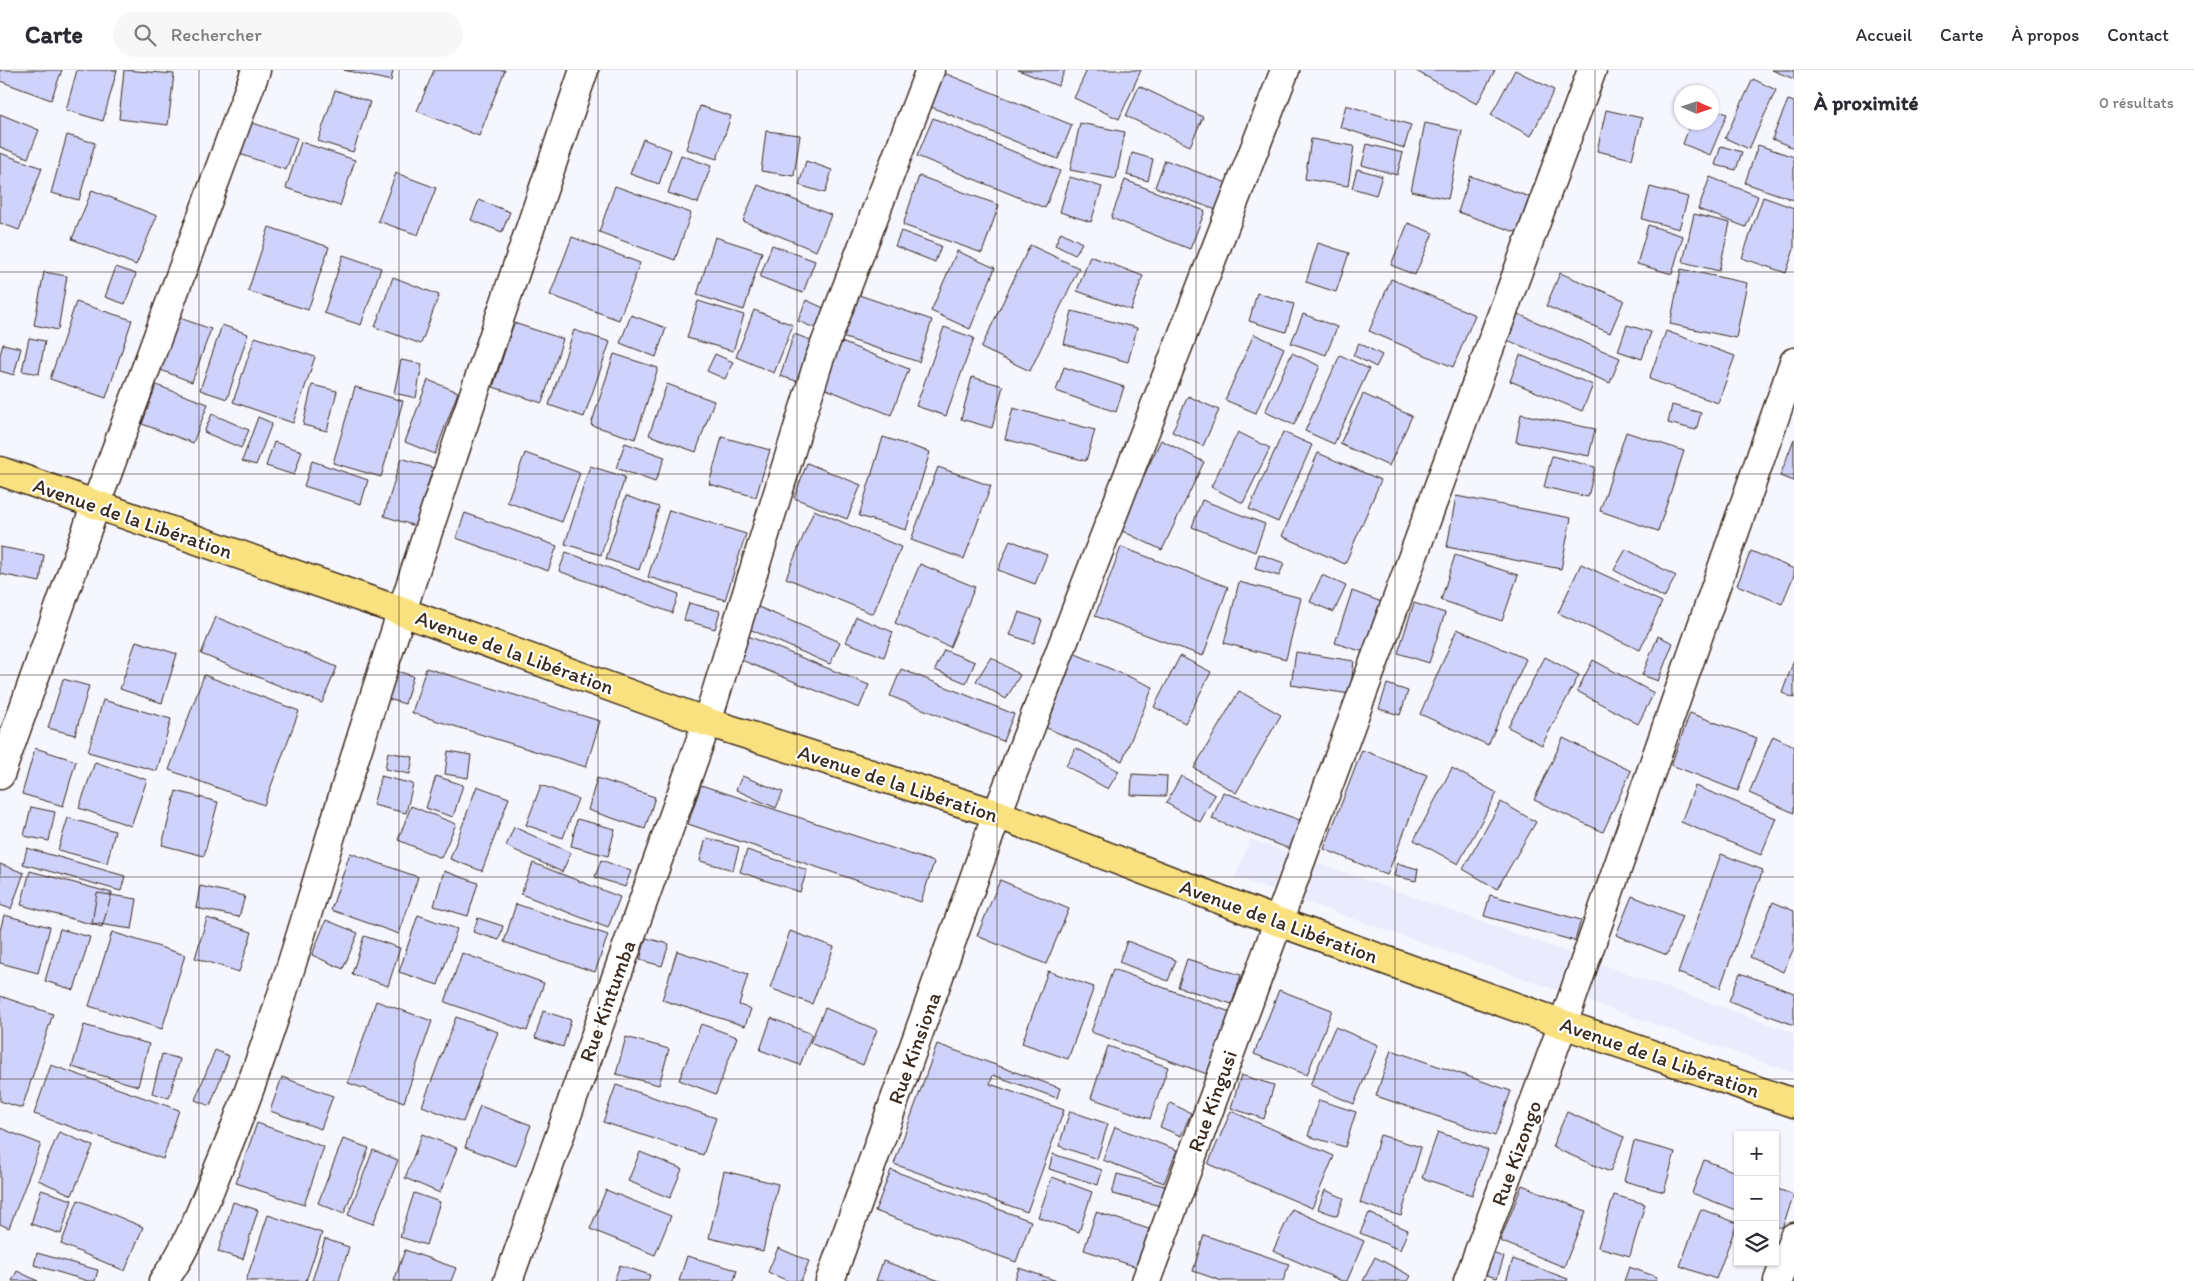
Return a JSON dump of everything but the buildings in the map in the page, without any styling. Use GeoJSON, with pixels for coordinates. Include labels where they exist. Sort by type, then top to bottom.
{"type":"FeatureCollection","features":[{"type":"Feature","properties":{"kind":"highway","name":"Avenue de la Libération"},"geometry":{"type":"LineString","coordinates":[[0,472],[400,611],[707,722],[997,814],[1279,922],[1563,1024],[1794,1103]]}},
{"type":"Feature","properties":{"kind":"street"},"geometry":{"type":"LineString","coordinates":[[0,775],[96,504],[256,70]]}},
{"type":"Feature","properties":{"kind":"street"},"geometry":{"type":"LineString","coordinates":[[163,1281],[171,1271],[203,1206],[245,1104],[270,1034],[400,611],[584,70]]}},
{"type":"Feature","properties":{"kind":"street","name":"Rue Kintumba"},"geometry":{"type":"LineString","coordinates":[[508,1281],[707,722],[819,360],[930,70]]}},
{"type":"Feature","properties":{"kind":"street","name":"Rue Kinsiona"},"geometry":{"type":"LineString","coordinates":[[830,1281],[997,814],[1285,70]]}},
{"type":"Feature","properties":{"kind":"street","name":"Rue Kingusi"},"geometry":{"type":"LineString","coordinates":[[1146,1281],[1592,70]]}},
{"type":"Feature","properties":{"kind":"street","name":"Rue Kizongo"},"geometry":{"type":"LineString","coordinates":[[1468,1281],[1563,1024],[1794,362]]}},
{"type":"Feature","properties":{"kind":"street"},"geometry":{"type":"LineString","coordinates":[[1778,1281],[1794,1237]]}},
{"type":"Feature","properties":{"kind":"shaded area"},"geometry":{"type":"Polygon","coordinates":[[[1250,839],[1794,1033],[1794,1073],[1235,877],[1250,839]]]}}]}
